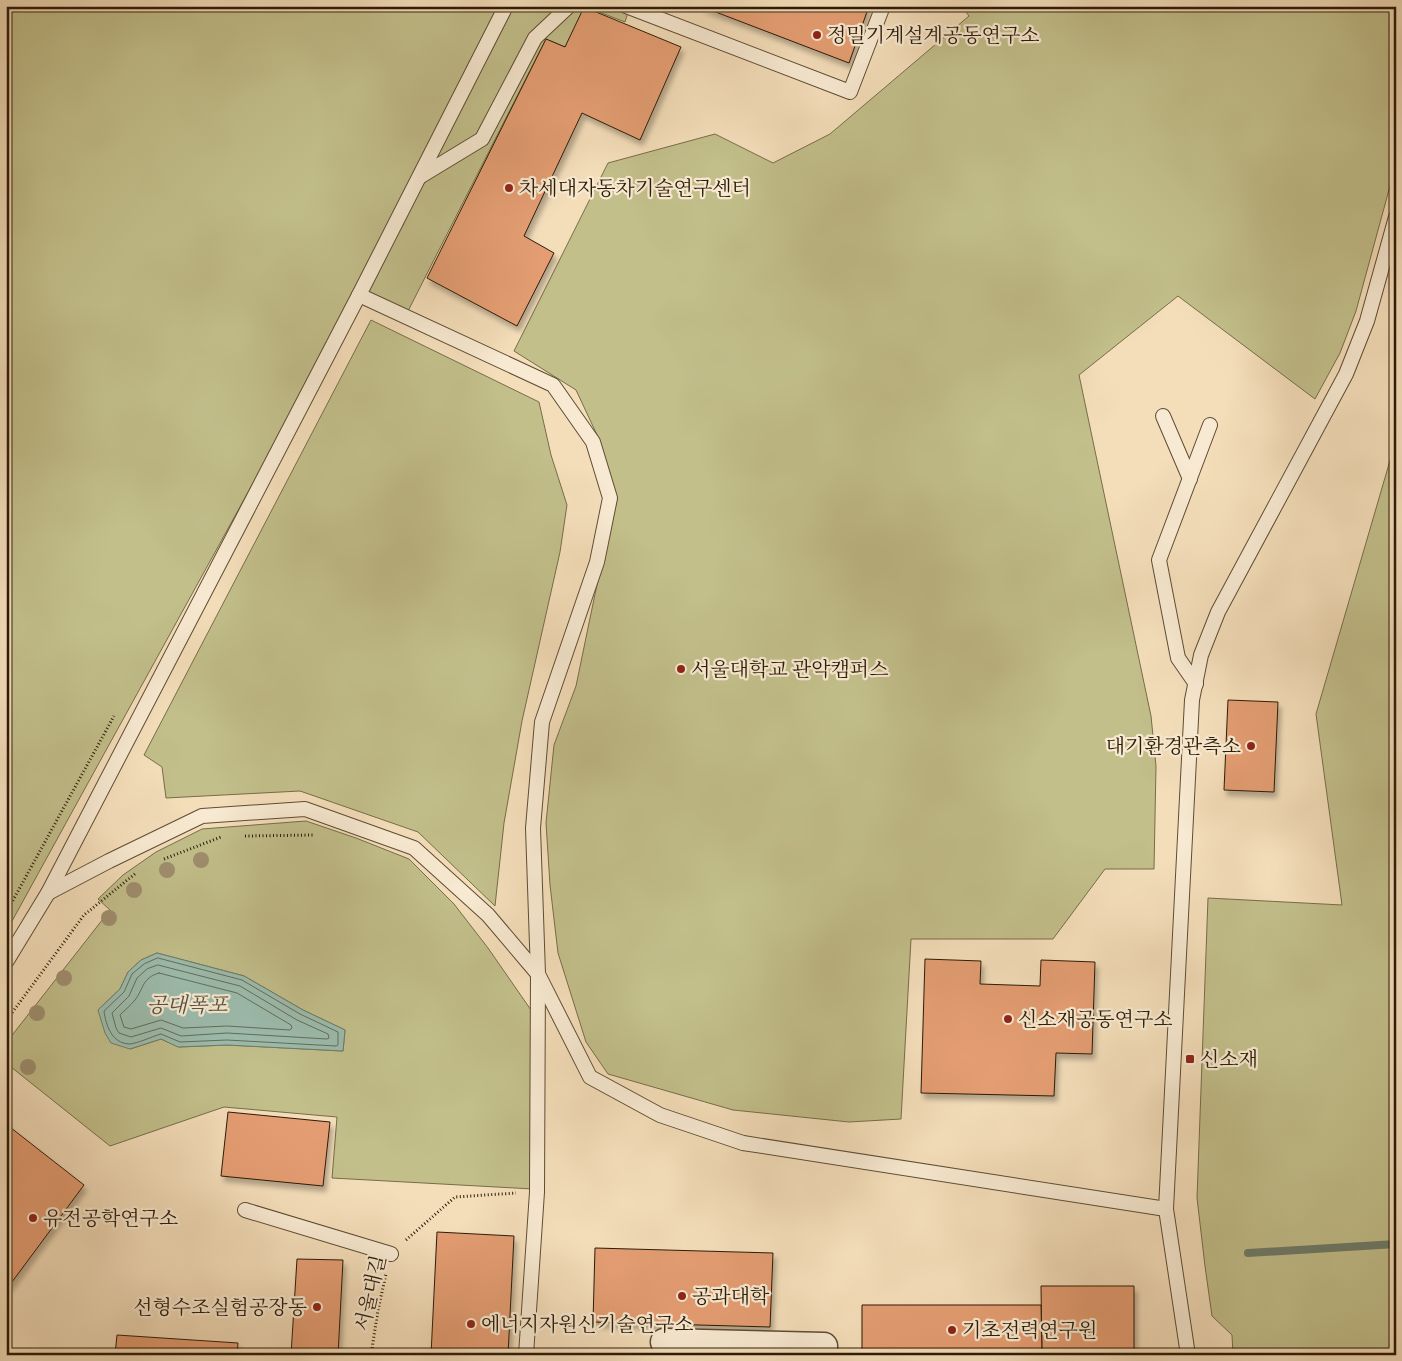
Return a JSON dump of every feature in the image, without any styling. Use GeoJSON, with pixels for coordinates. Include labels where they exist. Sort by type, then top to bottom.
{"type":"FeatureCollection","features":[{"type":"Feature","properties":{"kind":"street"},"geometry":{"type":"LineString","coordinates":[[664,1342],[824,1346],[824,1355]]}},
{"type":"Feature","properties":{"kind":"lane"},"geometry":{"type":"LineString","coordinates":[[6,962],[48,893],[359,295],[506,6]]}},
{"type":"Feature","properties":{"kind":"lane"},"geometry":{"type":"LineString","coordinates":[[420,176],[482,139],[535,38],[569,6]]}},
{"type":"Feature","properties":{"kind":"lane"},"geometry":{"type":"LineString","coordinates":[[626,6],[850,92],[884,6]]}},
{"type":"Feature","properties":{"kind":"lane"},"geometry":{"type":"LineString","coordinates":[[1188,1355],[1166,1209],[1192,700],[1201,655],[1218,612],[1346,374],[1367,321],[1396,217]]}},
{"type":"Feature","properties":{"kind":"lane"},"geometry":{"type":"LineString","coordinates":[[359,295],[553,384],[592,442],[610,498],[597,562],[542,722],[533,828],[538,974],[536,1192],[526,1355]]}},
{"type":"Feature","properties":{"kind":"lane"},"geometry":{"type":"LineString","coordinates":[[1163,416],[1190,479]]}},
{"type":"Feature","properties":{"kind":"lane"},"geometry":{"type":"LineString","coordinates":[[1196,684],[1178,658],[1159,560],[1210,425]]}},
{"type":"Feature","properties":{"kind":"lane"},"geometry":{"type":"LineString","coordinates":[[48,893],[202,816],[306,809],[414,848],[488,916],[538,974],[590,1077],[660,1115],[743,1143],[1166,1209]]}},
{"type":"Feature","properties":{"kind":"lane"},"geometry":{"type":"LineString","coordinates":[[245,1210],[391,1254]]}},
{"type":"Feature","properties":{"kind":"path"},"geometry":{"type":"LineString","coordinates":[[6,242],[9,254],[6,260]]}},
{"type":"Feature","properties":{"kind":"path"},"geometry":{"type":"LineString","coordinates":[[242,836],[321,835]]}},
{"type":"Feature","properties":{"kind":"path"},"geometry":{"type":"LineString","coordinates":[[160,861],[223,836]]}},
{"type":"Feature","properties":{"kind":"path"},"geometry":{"type":"LineString","coordinates":[[6,1021],[84,915],[142,868]]}},
{"type":"Feature","properties":{"kind":"path","name":"서울대길"},"geometry":{"type":"LineString","coordinates":[[371,1355],[378,1310],[391,1254],[455,1197],[536,1192]]}},
{"type":"Feature","properties":{"kind":"shaded area"},"geometry":{"type":"Polygon","coordinates":[[[6,6],[630,6],[625,22],[586,7],[565,47],[546,39],[405,317],[359,295],[403,225],[416,187],[6,932],[6,6]]]}},
{"type":"Feature","properties":{"kind":"shaded area"},"geometry":{"type":"Polygon","coordinates":[[[961,6],[1396,6],[1396,164],[1356,311],[1340,353],[1315,399],[1178,296],[1079,375],[1151,716],[1156,766],[1154,869],[1105,869],[1053,939],[911,939],[901,1119],[849,1122],[733,1110],[608,1074],[586,1042],[558,953],[550,885],[546,823],[554,745],[576,686],[600,570],[617,500],[598,437],[576,390],[514,351],[608,163],[715,134],[773,163],[830,134],[969,16],[961,6]]]}},
{"type":"Feature","properties":{"kind":"shaded area"},"geometry":{"type":"Polygon","coordinates":[[[371,320],[539,402],[551,455],[567,505],[560,552],[522,721],[504,823],[495,906],[418,832],[300,791],[166,798],[162,767],[144,755],[371,320]]]}},
{"type":"Feature","properties":{"kind":"shaded area"},"geometry":{"type":"Polygon","coordinates":[[[1396,440],[1396,1355],[1233,1355],[1232,1335],[1212,1316],[1197,1198],[1208,898],[1342,905],[1316,714],[1396,440]]]}},
{"type":"Feature","properties":{"kind":"shaded area"},"geometry":{"type":"Polygon","coordinates":[[[306,821],[409,859],[454,904],[488,948],[531,1010],[533,1189],[332,1178],[337,1117],[224,1107],[110,1146],[6,1063],[6,1043],[110,910],[98,899],[123,875],[156,852],[202,829],[306,821]],[[157,953],[141,960],[128,972],[120,989],[98,1010],[130,1049],[161,1039],[179,1047],[227,1045],[343,1051],[345,1030],[303,1010],[244,976],[157,953]]]}},
{"type":"Feature","properties":{"kind":"water","name":"공대폭포"},"geometry":{"type":"Polygon","coordinates":[[[157,953],[244,976],[303,1010],[345,1030],[343,1051],[227,1045],[178,1047],[161,1039],[130,1049],[111,1043],[105,1033],[98,1010],[120,989],[128,972],[141,960],[157,953]]]}},
{"type":"Feature","properties":{"kind":"building","name":"정밀기계설계공동연구소"},"geometry":{"type":"Polygon","coordinates":[[[700,6],[869,6],[849,63],[700,6]]]}},
{"type":"Feature","properties":{"kind":"building","name":"차세대자동차기술연구센터"},"geometry":{"type":"Polygon","coordinates":[[[584,7],[681,47],[640,140],[582,113],[524,236],[554,253],[517,326],[427,278],[546,39],[565,47],[584,7]]]}},
{"type":"Feature","properties":{"kind":"building","name":"대기환경관측소"},"geometry":{"type":"Polygon","coordinates":[[[1228,700],[1278,702],[1274,792],[1224,790],[1228,700]]]}},
{"type":"Feature","properties":{"kind":"building","name":"신소재공동연구소"},"geometry":{"type":"Polygon","coordinates":[[[925,959],[981,961],[980,984],[1040,986],[1041,960],[1095,962],[1092,1054],[1056,1053],[1054,1096],[921,1093],[925,959]]]}},
{"type":"Feature","properties":{"kind":"building"},"geometry":{"type":"Polygon","coordinates":[[[228,1112],[330,1122],[323,1186],[221,1176],[228,1112]]]}},
{"type":"Feature","properties":{"kind":"building","name":"유전공학연구소"},"geometry":{"type":"Polygon","coordinates":[[[6,1124],[84,1185],[6,1290],[6,1124]]]}},
{"type":"Feature","properties":{"kind":"building","name":"에너지자원신기술연구소"},"geometry":{"type":"Polygon","coordinates":[[[437,1232],[514,1236],[508,1355],[431,1355],[437,1232]]]}},
{"type":"Feature","properties":{"kind":"building","name":"공과대학"},"geometry":{"type":"Polygon","coordinates":[[[595,1248],[773,1253],[770,1327],[593,1322],[595,1248]]]}},
{"type":"Feature","properties":{"kind":"building","name":"선형수조실험공장동"},"geometry":{"type":"Polygon","coordinates":[[[297,1259],[343,1260],[338,1355],[291,1355],[297,1259]]]}},
{"type":"Feature","properties":{"kind":"building"},"geometry":{"type":"Polygon","coordinates":[[[1041,1286],[1134,1286],[1134,1355],[1042,1355],[1041,1286]]]}},
{"type":"Feature","properties":{"kind":"building","name":"기초전력연구원"},"geometry":{"type":"Polygon","coordinates":[[[862,1305],[1041,1305],[1042,1355],[862,1355],[862,1305]]]}},
{"type":"Feature","properties":{"kind":"building"},"geometry":{"type":"Polygon","coordinates":[[[117,1335],[238,1343],[237,1355],[115,1355],[117,1335]]]}},
{"type":"Feature","properties":{"kind":"waterway"},"geometry":{"type":"LineString","coordinates":[[1248,1253],[1396,1244]]}},
{"type":"Feature","properties":{"kind":"place","name":"정밀기계설계공동연구소"},"geometry":{"type":"Point","coordinates":[817,35]}},
{"type":"Feature","properties":{"kind":"place","name":"차세대자동차기술연구센터"},"geometry":{"type":"Point","coordinates":[509,188]}},
{"type":"Feature","properties":{"kind":"place","name":"서울대학교 관악캠퍼스"},"geometry":{"type":"Point","coordinates":[681,669]}},
{"type":"Feature","properties":{"kind":"place","name":"대기환경관측소"},"geometry":{"type":"Point","coordinates":[1251,746]}},
{"type":"Feature","properties":{"kind":"place","name":"신소재공동연구소"},"geometry":{"type":"Point","coordinates":[1008,1019]}},
{"type":"Feature","properties":{"kind":"place","name":"신소재"},"geometry":{"type":"Point","coordinates":[1190,1059]}},
{"type":"Feature","properties":{"kind":"place","name":"유전공학연구소"},"geometry":{"type":"Point","coordinates":[33,1218]}},
{"type":"Feature","properties":{"kind":"place","name":"공과대학"},"geometry":{"type":"Point","coordinates":[682,1296]}},
{"type":"Feature","properties":{"kind":"place","name":"선형수조실험공장동"},"geometry":{"type":"Point","coordinates":[317,1307]}},
{"type":"Feature","properties":{"kind":"place","name":"에너지자원신기술연구소"},"geometry":{"type":"Point","coordinates":[471,1324]}},
{"type":"Feature","properties":{"kind":"place","name":"기초전력연구원"},"geometry":{"type":"Point","coordinates":[952,1330]}}]}
